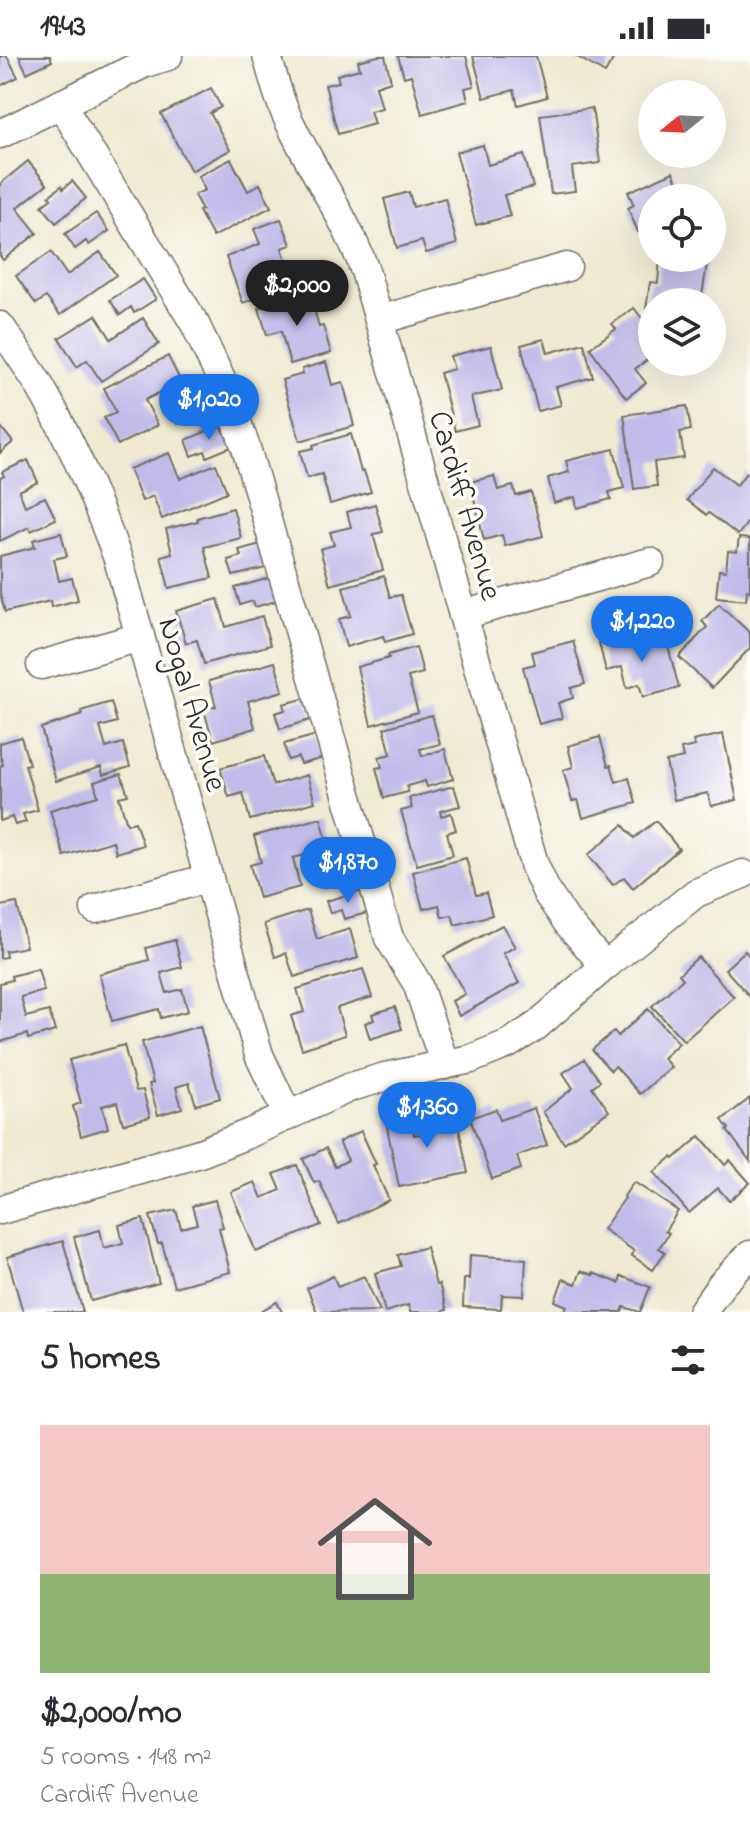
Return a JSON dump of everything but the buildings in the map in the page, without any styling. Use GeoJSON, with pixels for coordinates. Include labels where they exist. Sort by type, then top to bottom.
{"type":"FeatureCollection","features":[{"type":"Feature","properties":{"kind":"street"},"geometry":{"type":"LineString","coordinates":[[0,134],[145,63],[168,56]]}},
{"type":"Feature","properties":{"kind":"street","name":"Cardiff Avenue"},"geometry":{"type":"LineString","coordinates":[[267,56],[279,98],[292,127],[356,244],[534,864],[547,893],[567,922],[605,966]]}},
{"type":"Feature","properties":{"kind":"street"},"geometry":{"type":"LineString","coordinates":[[61,104],[195,324],[224,386],[251,464],[389,938],[417,983],[445,1065]]}},
{"type":"Feature","properties":{"kind":"street"},"geometry":{"type":"LineString","coordinates":[[379,320],[567,267]]}},
{"type":"Feature","properties":{"kind":"street","name":"Nogal Avenue"},"geometry":{"type":"LineString","coordinates":[[0,326],[67,436],[118,559],[259,1055],[288,1116]]}},
{"type":"Feature","properties":{"kind":"street"},"geometry":{"type":"LineString","coordinates":[[463,615],[650,562]]}},
{"type":"Feature","properties":{"kind":"street"},"geometry":{"type":"LineString","coordinates":[[41,665],[140,637]]}},
{"type":"Feature","properties":{"kind":"street"},"geometry":{"type":"LineString","coordinates":[[0,1210],[200,1153],[351,1087],[471,1059],[508,1044],[535,1027],[696,893],[743,874]]}},
{"type":"Feature","properties":{"kind":"street"},"geometry":{"type":"LineString","coordinates":[[95,909],[209,878]]}},
{"type":"Feature","properties":{"kind":"street"},"geometry":{"type":"LineString","coordinates":[[702,1312],[721,1285],[750,1255]]}}]}
